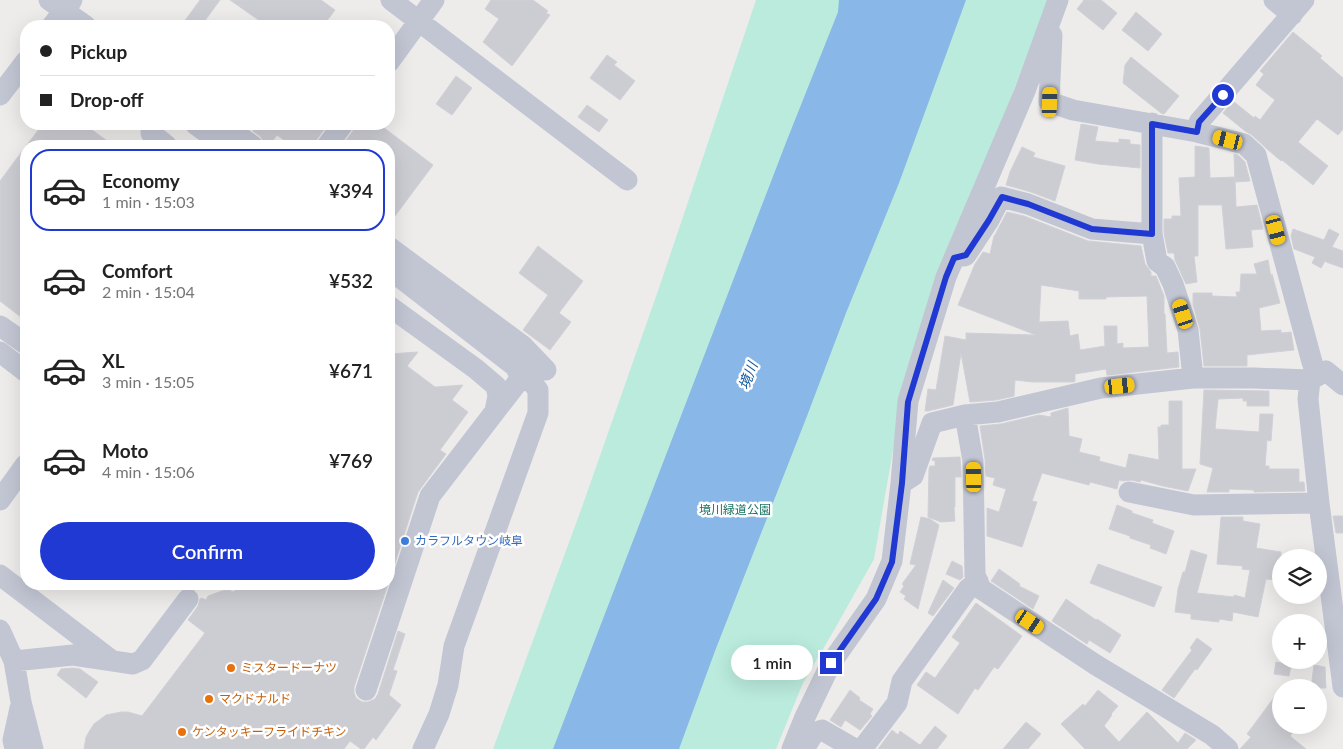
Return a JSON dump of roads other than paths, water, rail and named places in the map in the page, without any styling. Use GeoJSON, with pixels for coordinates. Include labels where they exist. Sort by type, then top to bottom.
{"type":"FeatureCollection","features":[{"type":"Feature","properties":{"kind":"street"},"geometry":{"type":"LineString","coordinates":[[391,0],[627,180]]}},
{"type":"Feature","properties":{"kind":"street"},"geometry":{"type":"LineString","coordinates":[[395,54],[434,0]]}},
{"type":"Feature","properties":{"kind":"street"},"geometry":{"type":"LineString","coordinates":[[792,749],[805,716],[831,663],[876,599],[892,562],[902,483],[908,402],[954,258],[1025,91],[1058,0]]}},
{"type":"Feature","properties":{"kind":"street"},"geometry":{"type":"LineString","coordinates":[[1197,132],[1199,122],[1298,7],[1274,0]]}},
{"type":"Feature","properties":{"kind":"street"},"geometry":{"type":"LineString","coordinates":[[59,9],[76,20]]}},
{"type":"Feature","properties":{"kind":"street"},"geometry":{"type":"LineString","coordinates":[[1050,25],[1052,34],[1050,102],[1073,110],[1197,132],[1244,144],[1256,156],[1309,352],[1314,378],[1308,400],[1319,503],[1340,631],[1343,687]]}},
{"type":"Feature","properties":{"kind":"street"},"geometry":{"type":"LineString","coordinates":[[0,95],[20,69]]}},
{"type":"Feature","properties":{"kind":"street"},"geometry":{"type":"LineString","coordinates":[[1152,124],[1152,234],[1157,261],[1165,267],[1173,284],[1188,330],[1193,378]]}},
{"type":"Feature","properties":{"kind":"street"},"geometry":{"type":"LineString","coordinates":[[151,130],[151,133],[160,140]]}},
{"type":"Feature","properties":{"kind":"street"},"geometry":{"type":"LineString","coordinates":[[203,130],[217,140]]}},
{"type":"Feature","properties":{"kind":"street"},"geometry":{"type":"LineString","coordinates":[[230,130],[245,140]]}},
{"type":"Feature","properties":{"kind":"street"},"geometry":{"type":"LineString","coordinates":[[331,140],[338,130]]}},
{"type":"Feature","properties":{"kind":"street"},"geometry":{"type":"LineString","coordinates":[[954,258],[966,255],[1002,197],[1028,204],[1092,229],[1152,234]]}},
{"type":"Feature","properties":{"kind":"street"},"geometry":{"type":"LineString","coordinates":[[395,251],[523,346],[546,370]]}},
{"type":"Feature","properties":{"kind":"street"},"geometry":{"type":"LineString","coordinates":[[395,274],[514,365],[525,374],[538,390],[538,413],[454,646],[448,686],[439,714],[423,749]]}},
{"type":"Feature","properties":{"kind":"street"},"geometry":{"type":"LineString","coordinates":[[395,310],[476,369],[496,386],[498,396],[495,411]]}},
{"type":"Feature","properties":{"kind":"street"},"geometry":{"type":"LineString","coordinates":[[0,326],[20,340]]}},
{"type":"Feature","properties":{"kind":"street"},"geometry":{"type":"LineString","coordinates":[[0,352],[20,367]]}},
{"type":"Feature","properties":{"kind":"street"},"geometry":{"type":"LineString","coordinates":[[366,690],[430,496],[517,383],[520,375],[514,365]]}},
{"type":"Feature","properties":{"kind":"street"},"geometry":{"type":"LineString","coordinates":[[902,483],[913,476],[932,423],[965,415],[998,412],[1101,388],[1193,378],[1314,378],[1326,371],[1343,385]]}},
{"type":"Feature","properties":{"kind":"street"},"geometry":{"type":"LineString","coordinates":[[965,415],[973,461],[975,575],[981,589],[1096,665],[1212,735],[1228,749]]}},
{"type":"Feature","properties":{"kind":"street"},"geometry":{"type":"LineString","coordinates":[[0,500],[20,472]]}},
{"type":"Feature","properties":{"kind":"street"},"geometry":{"type":"LineString","coordinates":[[1129,492],[1194,505],[1319,503]]}},
{"type":"Feature","properties":{"kind":"street"},"geometry":{"type":"LineString","coordinates":[[0,575],[113,661]]}},
{"type":"Feature","properties":{"kind":"street"},"geometry":{"type":"LineString","coordinates":[[862,749],[897,703],[902,681],[968,589],[978,581]]}},
{"type":"Feature","properties":{"kind":"street"},"geometry":{"type":"LineString","coordinates":[[14,661],[73,655],[133,664],[142,660],[194,591]]}},
{"type":"Feature","properties":{"kind":"street"},"geometry":{"type":"LineString","coordinates":[[0,630],[14,661],[20,708],[13,740],[29,747]]}},
{"type":"Feature","properties":{"kind":"street"},"geometry":{"type":"LineString","coordinates":[[804,749],[814,733],[822,730],[856,749]]}},
{"type":"Feature","properties":{"kind":"water","name":"境川"},"geometry":{"type":"Polygon","coordinates":[[[839,0],[966,0],[899,183],[846,313],[679,749],[553,749],[838,12],[839,0]]]}},
{"type":"Feature","properties":{"kind":"place","name":"カラフルタウン岐阜"},"geometry":{"type":"Point","coordinates":[405,541]}},
{"type":"Feature","properties":{"kind":"place","name":"ミスタードーナツ"},"geometry":{"type":"Point","coordinates":[231,668]}},
{"type":"Feature","properties":{"kind":"place","name":"マクドナルド"},"geometry":{"type":"Point","coordinates":[209,699]}},
{"type":"Feature","properties":{"kind":"place","name":"ケンタッキーフライドチキン"},"geometry":{"type":"Point","coordinates":[182,732]}},
{"type":"Feature","properties":{"kind":"park label","name":"境川緑道公園"},"geometry":{"type":"Point","coordinates":[735,510]}}]}
